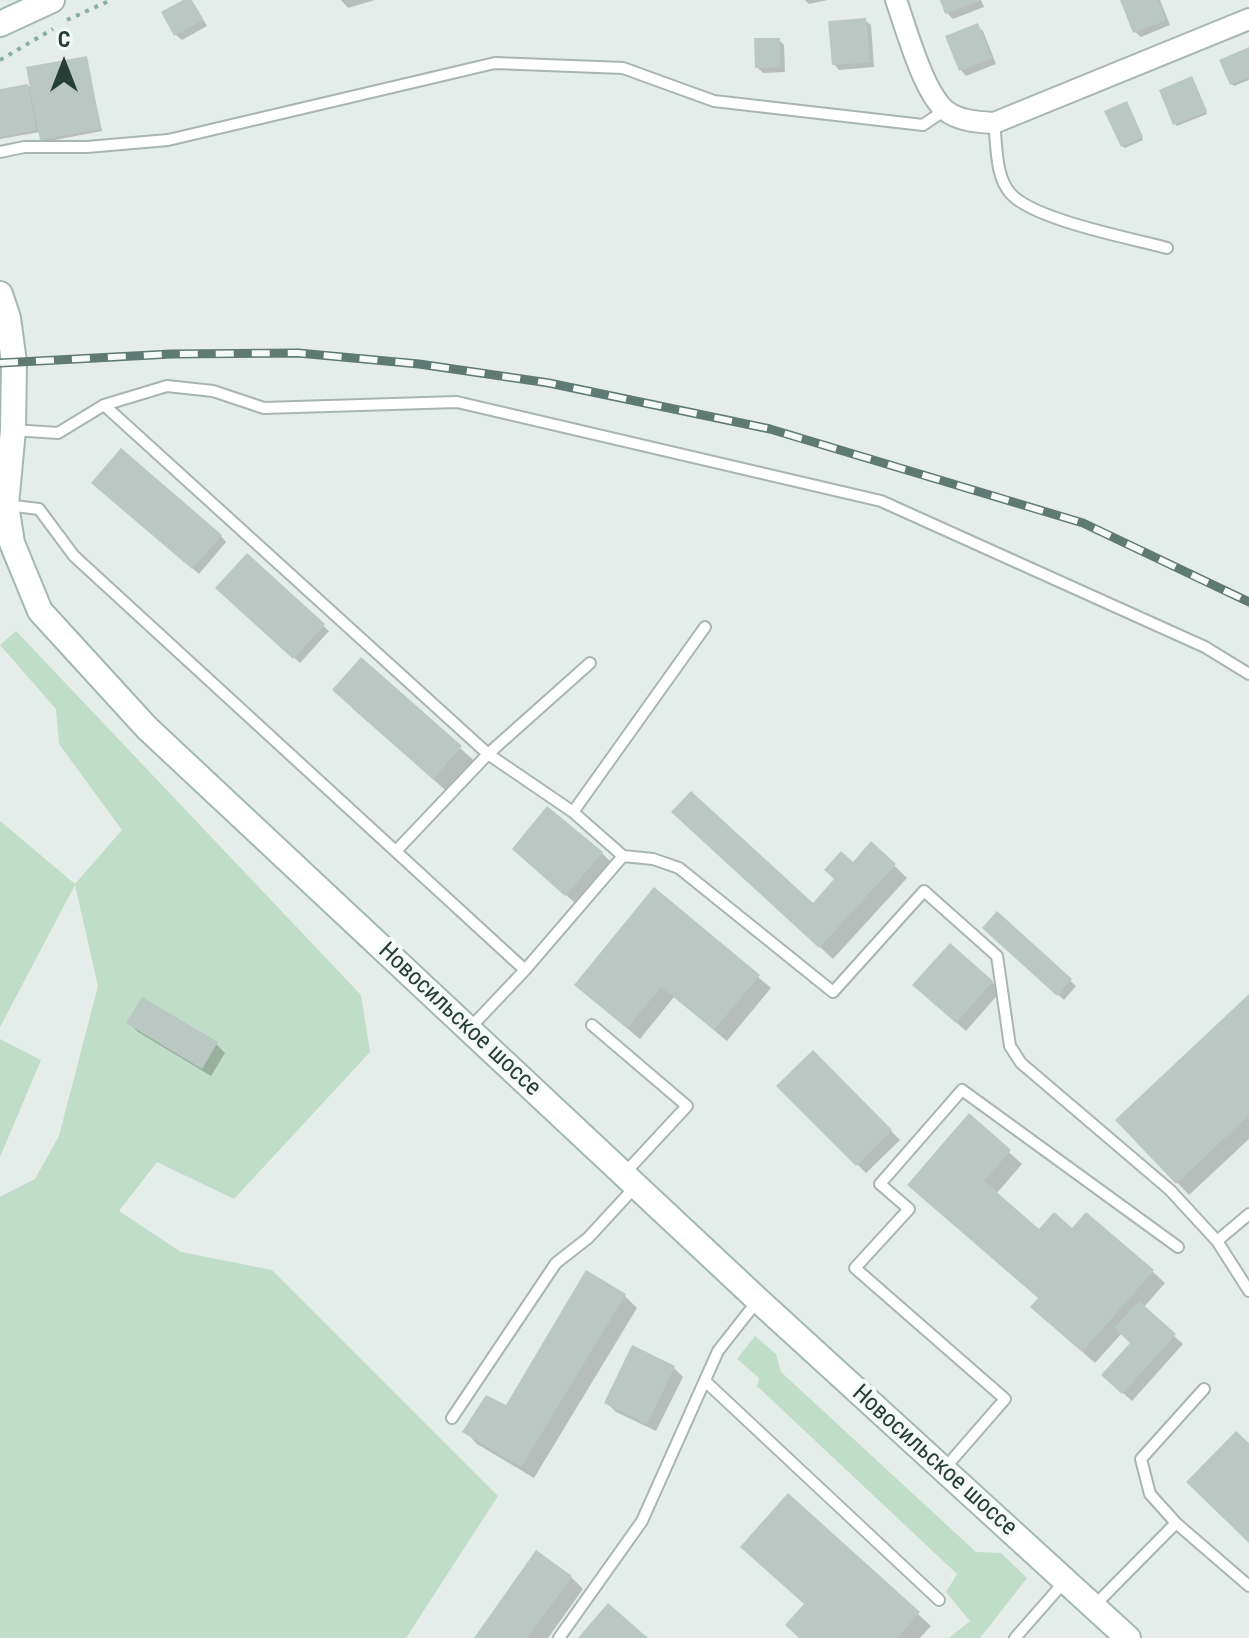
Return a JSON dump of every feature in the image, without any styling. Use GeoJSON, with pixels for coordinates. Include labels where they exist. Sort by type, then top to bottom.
{"type":"FeatureCollection","features":[{"type":"Feature","properties":{"kind":"street"},"geometry":{"type":"LineString","coordinates":[[0,24],[52,0]]}},
{"type":"Feature","properties":{"kind":"street"},"geometry":{"type":"LineString","coordinates":[[896,0],[926,81],[945,110],[971,122],[994,123],[1249,19]]}},
{"type":"Feature","properties":{"kind":"street","name":"Новосильское шоссе"},"geometry":{"type":"LineString","coordinates":[[0,294],[8,318],[14,362],[13,430],[3,504],[12,543],[40,611],[147,728],[758,1300],[1128,1638]]}},
{"type":"Feature","properties":{"kind":"lane"},"geometry":{"type":"LineString","coordinates":[[0,152],[24,147],[87,147],[168,140],[495,63],[623,68],[714,101],[923,125],[945,110]]}},
{"type":"Feature","properties":{"kind":"lane"},"geometry":{"type":"LineString","coordinates":[[994,123],[1001,176],[1011,194],[1041,213],[1167,248]]}},
{"type":"Feature","properties":{"kind":"lane"},"geometry":{"type":"LineString","coordinates":[[13,430],[58,433],[104,405],[167,386],[213,391],[264,408],[457,402],[881,501],[1205,647],[1249,674]]}},
{"type":"Feature","properties":{"kind":"lane"},"geometry":{"type":"LineString","coordinates":[[104,405],[488,754],[573,812],[623,856],[653,859],[679,868],[833,992],[924,891],[997,956],[1010,1046],[1021,1063],[1170,1190],[1217,1241],[1249,1291]]}},
{"type":"Feature","properties":{"kind":"lane"},"geometry":{"type":"LineString","coordinates":[[3,504],[39,509],[74,556],[525,970]]}},
{"type":"Feature","properties":{"kind":"lane"},"geometry":{"type":"LineString","coordinates":[[573,812],[705,627]]}},
{"type":"Feature","properties":{"kind":"lane"},"geometry":{"type":"LineString","coordinates":[[396,851],[488,754],[590,663]]}},
{"type":"Feature","properties":{"kind":"lane"},"geometry":{"type":"LineString","coordinates":[[469,1029],[525,970],[623,856]]}},
{"type":"Feature","properties":{"kind":"lane"},"geometry":{"type":"LineString","coordinates":[[452,1418],[556,1263],[588,1238],[687,1106],[592,1025]]}},
{"type":"Feature","properties":{"kind":"lane"},"geometry":{"type":"LineString","coordinates":[[943,1470],[1005,1399],[855,1268],[909,1209],[880,1184],[962,1090],[1178,1247]]}},
{"type":"Feature","properties":{"kind":"lane"},"geometry":{"type":"LineString","coordinates":[[1217,1241],[1249,1214]]}},
{"type":"Feature","properties":{"kind":"lane"},"geometry":{"type":"LineString","coordinates":[[559,1638],[642,1521],[718,1351],[758,1300]]}},
{"type":"Feature","properties":{"kind":"lane"},"geometry":{"type":"LineString","coordinates":[[705,1381],[939,1600]]}},
{"type":"Feature","properties":{"kind":"lane"},"geometry":{"type":"LineString","coordinates":[[1204,1389],[1141,1459],[1150,1494],[1176,1523],[1249,1586]]}},
{"type":"Feature","properties":{"kind":"lane"},"geometry":{"type":"LineString","coordinates":[[1094,1607],[1176,1523]]}},
{"type":"Feature","properties":{"kind":"lane"},"geometry":{"type":"LineString","coordinates":[[1015,1638],[1065,1581]]}},
{"type":"Feature","properties":{"kind":"path"},"geometry":{"type":"LineString","coordinates":[[0,60],[82,11],[111,0]]}},
{"type":"Feature","properties":{"kind":"green space"},"geometry":{"type":"Polygon","coordinates":[[[16,631],[361,995],[370,1052],[234,1199],[157,1162],[119,1211],[181,1252],[272,1270],[498,1496],[406,1638],[0,1638],[0,1197],[35,1179],[59,1136],[98,986],[75,885],[0,1027],[0,821],[75,884],[122,830],[59,744],[56,709],[0,645],[16,631]]]}},
{"type":"Feature","properties":{"kind":"green space"},"geometry":{"type":"Polygon","coordinates":[[[0,1039],[41,1060],[0,1157],[0,1039]]]}},
{"type":"Feature","properties":{"kind":"green space"},"geometry":{"type":"Polygon","coordinates":[[[755,1336],[776,1354],[781,1372],[976,1552],[1001,1553],[1027,1578],[980,1638],[949,1638],[970,1621],[946,1592],[957,1574],[757,1386],[759,1378],[737,1359],[755,1336]]]}},
{"type":"Feature","properties":{"kind":"building"},"geometry":{"type":"Polygon","coordinates":[[[183,0],[192,0],[203,20],[174,36],[161,12],[183,0]]]}},
{"type":"Feature","properties":{"kind":"building"},"geometry":{"type":"Polygon","coordinates":[[[940,0],[981,0],[945,14],[940,0]]]}},
{"type":"Feature","properties":{"kind":"building"},"geometry":{"type":"Polygon","coordinates":[[[1120,0],[1158,0],[1166,20],[1133,33],[1120,0]]]}},
{"type":"Feature","properties":{"kind":"building"},"geometry":{"type":"Polygon","coordinates":[[[866,18],[870,62],[832,65],[828,21],[866,18]]]}},
{"type":"Feature","properties":{"kind":"building"},"geometry":{"type":"Polygon","coordinates":[[[978,23],[992,58],[959,71],[945,36],[978,23]]]}},
{"type":"Feature","properties":{"kind":"building"},"geometry":{"type":"Polygon","coordinates":[[[754,38],[780,38],[780,67],[755,68],[754,38]]]}},
{"type":"Feature","properties":{"kind":"building"},"geometry":{"type":"Polygon","coordinates":[[[1249,47],[1249,77],[1230,85],[1219,60],[1249,47]]]}},
{"type":"Feature","properties":{"kind":"building"},"geometry":{"type":"Polygon","coordinates":[[[87,56],[101,129],[40,140],[26,67],[87,56]]]}},
{"type":"Feature","properties":{"kind":"building"},"geometry":{"type":"Polygon","coordinates":[[[1192,76],[1207,111],[1173,125],[1159,90],[1192,76]]]}},
{"type":"Feature","properties":{"kind":"building"},"geometry":{"type":"Polygon","coordinates":[[[28,84],[36,130],[0,137],[0,89],[28,84]]]}},
{"type":"Feature","properties":{"kind":"building"},"geometry":{"type":"Polygon","coordinates":[[[1127,101],[1143,137],[1121,147],[1104,111],[1127,101]]]}},
{"type":"Feature","properties":{"kind":"building"},"geometry":{"type":"Polygon","coordinates":[[[121,448],[222,535],[192,569],[91,483],[121,448]]]}},
{"type":"Feature","properties":{"kind":"building"},"geometry":{"type":"Polygon","coordinates":[[[247,553],[325,624],[293,659],[215,588],[247,553]]]}},
{"type":"Feature","properties":{"kind":"building"},"geometry":{"type":"Polygon","coordinates":[[[361,657],[462,746],[433,779],[332,690],[361,657]]]}},
{"type":"Feature","properties":{"kind":"building"},"geometry":{"type":"Polygon","coordinates":[[[691,791],[813,903],[834,879],[824,870],[841,851],[853,862],[871,841],[896,864],[819,948],[671,812],[691,791]]]}},
{"type":"Feature","properties":{"kind":"building"},"geometry":{"type":"Polygon","coordinates":[[[547,806],[603,852],[565,896],[512,849],[547,806]]]}},
{"type":"Feature","properties":{"kind":"building"},"geometry":{"type":"Polygon","coordinates":[[[654,887],[760,975],[714,1030],[661,987],[627,1028],[574,985],[654,887]]]}},
{"type":"Feature","properties":{"kind":"building"},"geometry":{"type":"Polygon","coordinates":[[[997,911],[1072,979],[1057,996],[982,928],[997,911]]]}},
{"type":"Feature","properties":{"kind":"building"},"geometry":{"type":"Polygon","coordinates":[[[950,943],[993,981],[956,1023],[912,985],[950,943]]]}},
{"type":"Feature","properties":{"kind":"building"},"geometry":{"type":"Polygon","coordinates":[[[1249,994],[1249,1115],[1176,1184],[1115,1120],[1249,994]]]}},
{"type":"Feature","properties":{"kind":"building"},"geometry":{"type":"Polygon","coordinates":[[[142,997],[218,1042],[202,1069],[126,1023],[142,997]]]}},
{"type":"Feature","properties":{"kind":"building"},"geometry":{"type":"Polygon","coordinates":[[[813,1050],[892,1130],[856,1166],[776,1086],[813,1050]]]}},
{"type":"Feature","properties":{"kind":"building"},"geometry":{"type":"Polygon","coordinates":[[[969,1113],[1011,1150],[984,1181],[1039,1229],[1054,1212],[1072,1228],[1086,1212],[1154,1270],[1082,1352],[1030,1307],[1038,1298],[907,1185],[969,1113]]]}},
{"type":"Feature","properties":{"kind":"building"},"geometry":{"type":"Polygon","coordinates":[[[586,1270],[626,1294],[521,1467],[462,1432],[486,1395],[506,1405],[586,1270]]]}},
{"type":"Feature","properties":{"kind":"building"},"geometry":{"type":"Polygon","coordinates":[[[1139,1301],[1176,1334],[1122,1394],[1101,1375],[1130,1343],[1114,1328],[1139,1301]]]}},
{"type":"Feature","properties":{"kind":"building"},"geometry":{"type":"Polygon","coordinates":[[[632,1345],[675,1366],[647,1424],[604,1403],[632,1345]]]}},
{"type":"Feature","properties":{"kind":"building"},"geometry":{"type":"Polygon","coordinates":[[[1236,1431],[1249,1443],[1249,1543],[1186,1482],[1236,1431]]]}},
{"type":"Feature","properties":{"kind":"building"},"geometry":{"type":"Polygon","coordinates":[[[788,1493],[920,1612],[897,1638],[799,1638],[785,1625],[804,1604],[740,1547],[788,1493]]]}},
{"type":"Feature","properties":{"kind":"building"},"geometry":{"type":"Polygon","coordinates":[[[536,1550],[572,1576],[527,1638],[474,1638],[536,1550]]]}},
{"type":"Feature","properties":{"kind":"building"},"geometry":{"type":"Polygon","coordinates":[[[608,1603],[648,1638],[578,1638],[608,1603]]]}},
{"type":"Feature","properties":{"kind":"railway"},"geometry":{"type":"LineString","coordinates":[[0,363],[171,354],[298,353],[419,364],[549,383],[770,429],[1083,523],[1249,602]]}}]}
